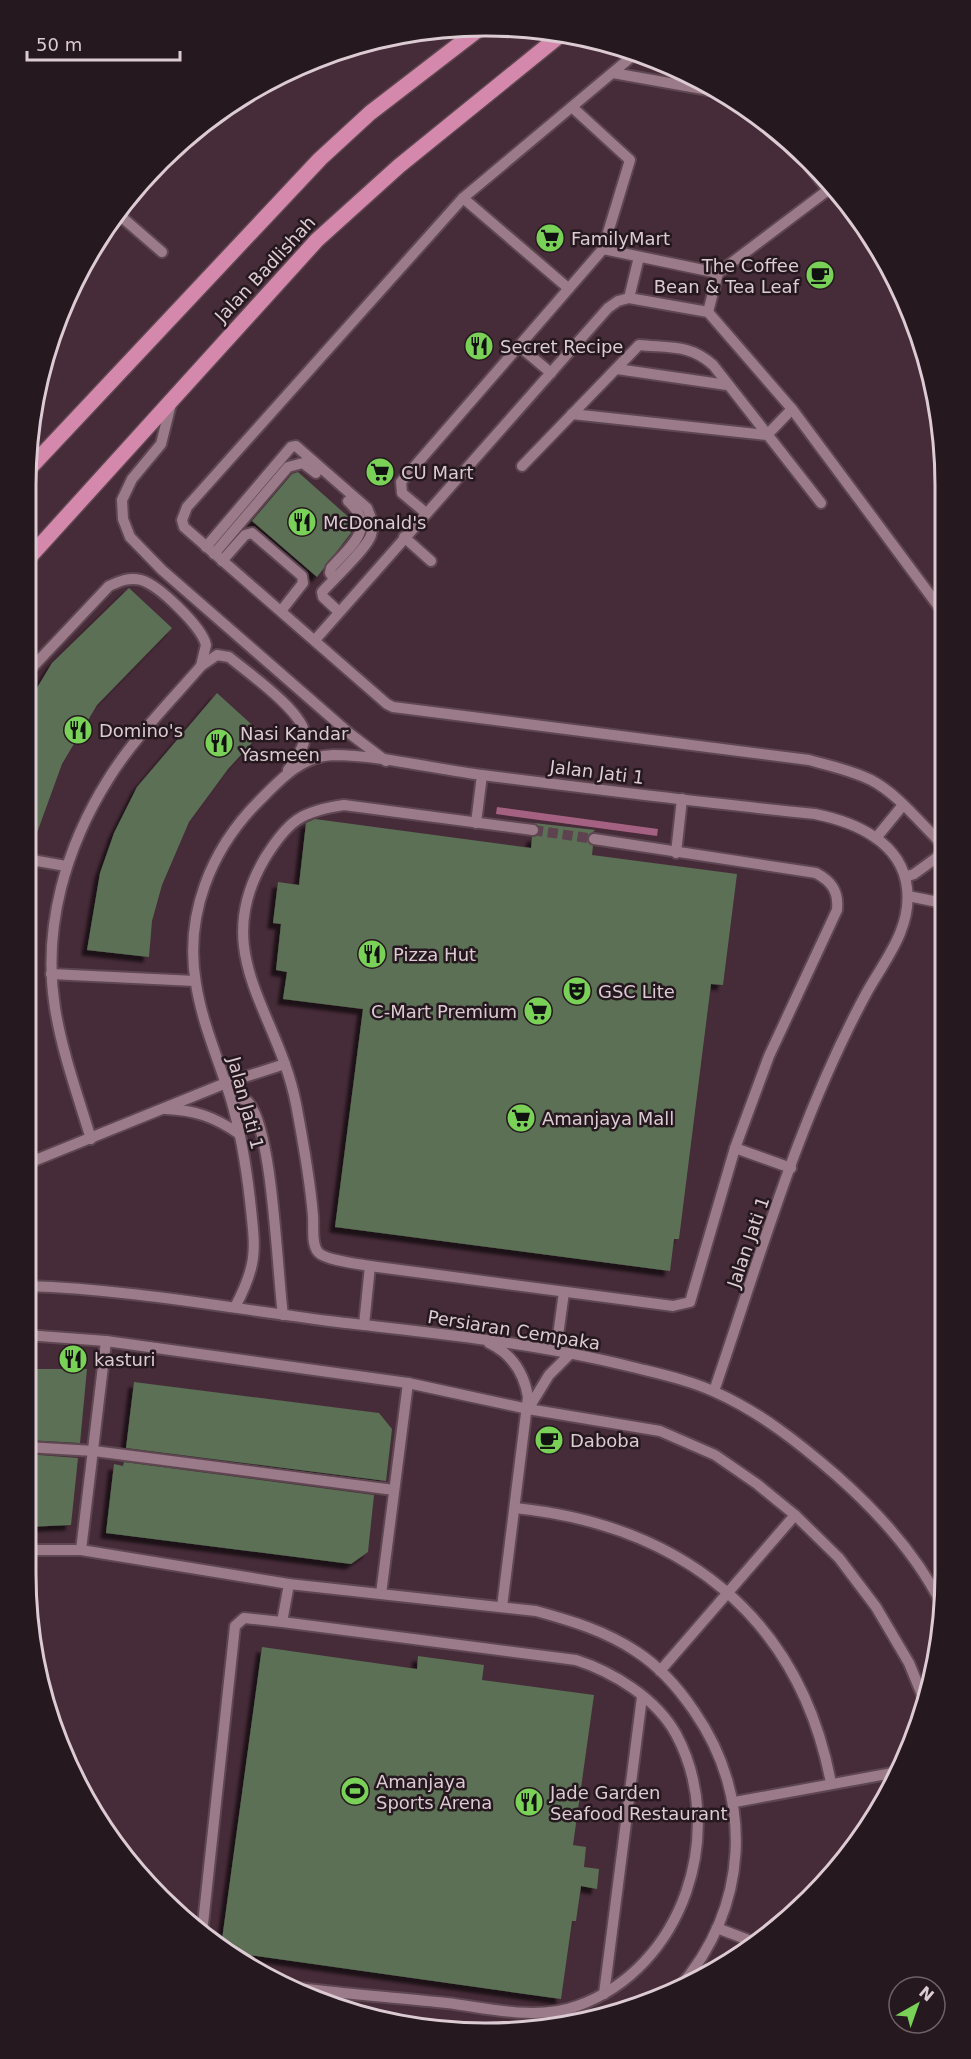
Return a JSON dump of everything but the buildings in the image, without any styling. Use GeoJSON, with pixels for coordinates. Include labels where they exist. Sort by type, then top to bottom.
{"type":"FeatureCollection","features":[{"type":"Feature","properties":{"kind":"main road","name":"Jalan Badlishah"},"geometry":{"type":"LineString","coordinates":[[37,461],[320,159],[370,113],[469,37]]}},
{"type":"Feature","properties":{"kind":"main road","name":"Jalan Badlishah"},"geometry":{"type":"LineString","coordinates":[[36,550],[317,240],[399,166],[553,41]]}},
{"type":"Feature","properties":{"kind":"street"},"geometry":{"type":"LineString","coordinates":[[629,60],[462,198],[188,507],[182,520],[184,527],[393,707],[809,760],[852,772],[873,781],[903,805],[935,837]]}},
{"type":"Feature","properties":{"kind":"street"},"geometry":{"type":"LineString","coordinates":[[613,73],[694,87]]}},
{"type":"Feature","properties":{"kind":"street"},"geometry":{"type":"LineString","coordinates":[[426,513],[402,493],[401,482],[603,249],[630,160],[572,107]]}},
{"type":"Feature","properties":{"kind":"street"},"geometry":{"type":"LineString","coordinates":[[708,312],[718,273],[825,192]]}},
{"type":"Feature","properties":{"kind":"street"},"geometry":{"type":"LineString","coordinates":[[462,198],[568,288]]}},
{"type":"Feature","properties":{"kind":"street"},"geometry":{"type":"LineString","coordinates":[[124,219],[162,252]]}},
{"type":"Feature","properties":{"kind":"street"},"geometry":{"type":"LineString","coordinates":[[603,249],[718,273]]}},
{"type":"Feature","properties":{"kind":"street"},"geometry":{"type":"LineString","coordinates":[[629,298],[639,257]]}},
{"type":"Feature","properties":{"kind":"street"},"geometry":{"type":"LineString","coordinates":[[315,640],[608,308],[629,298],[708,312],[792,409],[935,602]]}},
{"type":"Feature","properties":{"kind":"street"},"geometry":{"type":"LineString","coordinates":[[522,466],[639,345],[685,350],[699,353],[821,503]]}},
{"type":"Feature","properties":{"kind":"street"},"geometry":{"type":"LineString","coordinates":[[519,346],[550,373]]}},
{"type":"Feature","properties":{"kind":"street"},"geometry":{"type":"LineString","coordinates":[[617,369],[727,385]]}},
{"type":"Feature","properties":{"kind":"street"},"geometry":{"type":"LineString","coordinates":[[172,398],[161,444],[132,479],[122,500],[123,519],[130,537],[162,570],[349,733],[387,762]]}},
{"type":"Feature","properties":{"kind":"street"},"geometry":{"type":"LineString","coordinates":[[767,435],[792,409]]}},
{"type":"Feature","properties":{"kind":"street"},"geometry":{"type":"LineString","coordinates":[[572,414],[767,435]]}},
{"type":"Feature","properties":{"kind":"street"},"geometry":{"type":"LineString","coordinates":[[214,554],[291,447],[296,446],[367,508],[371,516],[373,525],[370,539],[322,592],[323,597],[339,612]]}},
{"type":"Feature","properties":{"kind":"street"},"geometry":{"type":"LineString","coordinates":[[214,554],[288,467],[303,464],[358,510],[361,516],[360,533],[330,571],[334,579]]}},
{"type":"Feature","properties":{"kind":"street"},"geometry":{"type":"LineString","coordinates":[[214,554],[252,533],[302,576],[303,583],[281,611]]}},
{"type":"Feature","properties":{"kind":"street"},"geometry":{"type":"LineString","coordinates":[[404,537],[431,561]]}},
{"type":"Feature","properties":{"kind":"street"},"geometry":{"type":"LineString","coordinates":[[153,586],[162,570]]}},
{"type":"Feature","properties":{"kind":"street"},"geometry":{"type":"LineString","coordinates":[[36,664],[110,586],[125,579],[141,580],[153,586],[201,631],[206,645],[201,666]]}},
{"type":"Feature","properties":{"kind":"street"},"geometry":{"type":"LineString","coordinates":[[91,1139],[63,1043],[55,1009],[51,974],[53,927],[66,866],[96,801],[113,772],[201,666],[217,655],[229,657],[304,725],[305,738],[286,773]]}},
{"type":"Feature","properties":{"kind":"street","name":"Jalan Jati 1"},"geometry":{"type":"LineString","coordinates":[[236,1307],[253,1266],[255,1244],[246,1168],[231,1098],[195,981],[194,938],[199,901],[209,870],[245,815],[286,773],[308,760],[330,755],[815,814],[846,822],[876,838],[897,858],[905,877],[908,896],[899,940],[867,992],[829,1069],[791,1168],[714,1391]]}},
{"type":"Feature","properties":{"kind":"street"},"geometry":{"type":"LineString","coordinates":[[476,823],[482,775]]}},
{"type":"Feature","properties":{"kind":"street"},"geometry":{"type":"LineString","coordinates":[[676,853],[682,799]]}},
{"type":"Feature","properties":{"kind":"street"},"geometry":{"type":"LineString","coordinates":[[876,838],[903,805]]}},
{"type":"Feature","properties":{"kind":"street"},"geometry":{"type":"LineString","coordinates":[[533,830],[344,806],[301,815],[291,822],[253,878],[242,918],[246,963],[285,1064],[304,1147],[315,1246],[324,1256],[370,1266],[673,1306],[690,1302],[735,1148],[769,1056],[837,909],[838,899],[832,884],[816,873],[594,839]]}},
{"type":"Feature","properties":{"kind":"street"},"geometry":{"type":"LineString","coordinates":[[905,877],[914,874],[935,859]]}},
{"type":"Feature","properties":{"kind":"street"},"geometry":{"type":"LineString","coordinates":[[36,861],[66,866]]}},
{"type":"Feature","properties":{"kind":"street"},"geometry":{"type":"LineString","coordinates":[[908,896],[935,901]]}},
{"type":"Feature","properties":{"kind":"street"},"geometry":{"type":"LineString","coordinates":[[51,974],[195,981]]}},
{"type":"Feature","properties":{"kind":"street"},"geometry":{"type":"LineString","coordinates":[[36,1160],[226,1083],[285,1064]]}},
{"type":"Feature","properties":{"kind":"street"},"geometry":{"type":"LineString","coordinates":[[231,1098],[241,1098],[248,1103],[257,1122],[266,1154],[283,1315]]}},
{"type":"Feature","properties":{"kind":"street"},"geometry":{"type":"LineString","coordinates":[[163,1109],[201,1113],[219,1120],[238,1133]]}},
{"type":"Feature","properties":{"kind":"street"},"geometry":{"type":"LineString","coordinates":[[735,1148],[791,1168]]}},
{"type":"Feature","properties":{"kind":"street"},"geometry":{"type":"LineString","coordinates":[[364,1325],[370,1266]]}},
{"type":"Feature","properties":{"kind":"street","name":"Persiaran Cempaka"},"geometry":{"type":"LineString","coordinates":[[36,1287],[116,1291],[572,1352],[675,1377],[714,1391],[779,1429],[847,1485],[882,1519],[913,1559],[934,1593]]}},
{"type":"Feature","properties":{"kind":"street"},"geometry":{"type":"LineString","coordinates":[[556,1350],[564,1292]]}},
{"type":"Feature","properties":{"kind":"street"},"geometry":{"type":"LineString","coordinates":[[36,1336],[106,1341],[408,1383],[528,1409],[660,1431],[715,1455],[757,1484],[795,1515],[839,1558],[876,1607],[909,1663],[920,1690]]}},
{"type":"Feature","properties":{"kind":"street"},"geometry":{"type":"LineString","coordinates":[[483,1340],[507,1354],[517,1365],[526,1386],[528,1409],[502,1606]]}},
{"type":"Feature","properties":{"kind":"street"},"geometry":{"type":"LineString","coordinates":[[81,1550],[106,1341]]}},
{"type":"Feature","properties":{"kind":"street"},"geometry":{"type":"LineString","coordinates":[[528,1409],[549,1375],[572,1352]]}},
{"type":"Feature","properties":{"kind":"street"},"geometry":{"type":"LineString","coordinates":[[381,1593],[408,1383]]}},
{"type":"Feature","properties":{"kind":"street"},"geometry":{"type":"LineString","coordinates":[[36,1448],[94,1451],[394,1490]]}},
{"type":"Feature","properties":{"kind":"street"},"geometry":{"type":"LineString","coordinates":[[515,1508],[568,1516],[634,1535],[674,1556],[728,1592],[772,1639],[792,1671],[819,1730],[831,1783]]}},
{"type":"Feature","properties":{"kind":"street"},"geometry":{"type":"LineString","coordinates":[[660,1671],[795,1515]]}},
{"type":"Feature","properties":{"kind":"street"},"geometry":{"type":"LineString","coordinates":[[36,1550],[81,1550],[289,1584],[502,1606],[572,1621],[609,1635],[639,1653],[685,1697],[709,1732],[724,1767],[735,1802],[738,1831],[735,1863],[717,1928],[708,1948],[689,1975]]}},
{"type":"Feature","properties":{"kind":"street"},"geometry":{"type":"LineString","coordinates":[[282,1622],[289,1584]]}},
{"type":"Feature","properties":{"kind":"street"},"geometry":{"type":"LineString","coordinates":[[203,1923],[235,1626],[244,1618],[576,1660],[600,1668],[642,1697],[675,1733],[694,1778],[699,1834],[684,1900],[671,1928],[639,1968],[604,1994],[563,2011],[526,2012],[333,1996]]}},
{"type":"Feature","properties":{"kind":"street"},"geometry":{"type":"LineString","coordinates":[[604,1994],[642,1697]]}},
{"type":"Feature","properties":{"kind":"street"},"geometry":{"type":"LineString","coordinates":[[735,1802],[888,1774]]}},
{"type":"Feature","properties":{"kind":"street"},"geometry":{"type":"LineString","coordinates":[[717,1928],[746,1939]]}},
{"type":"Feature","properties":{"kind":"shaded area"},"geometry":{"type":"Polygon","coordinates":[[[497,807],[658,829],[657,836],[496,814],[497,807]]]}},
{"type":"Feature","properties":{"kind":"tunnel"},"geometry":{"type":"LineString","coordinates":[[533,830],[594,839]]}},
{"type":"Feature","properties":{"kind":"place","name":"FamilyMart"},"geometry":{"type":"Point","coordinates":[550,238]}},
{"type":"Feature","properties":{"kind":"place","name":"The Coffee Bean & Tea Leaf"},"geometry":{"type":"Point","coordinates":[820,275]}},
{"type":"Feature","properties":{"kind":"place","name":"Secret Recipe"},"geometry":{"type":"Point","coordinates":[479,346]}},
{"type":"Feature","properties":{"kind":"place","name":"CU Mart"},"geometry":{"type":"Point","coordinates":[380,472]}},
{"type":"Feature","properties":{"kind":"place","name":"McDonald's"},"geometry":{"type":"Point","coordinates":[302,522]}},
{"type":"Feature","properties":{"kind":"place","name":"Domino's"},"geometry":{"type":"Point","coordinates":[78,730]}},
{"type":"Feature","properties":{"kind":"place","name":"Nasi Kandar Yasmeen"},"geometry":{"type":"Point","coordinates":[219,743]}},
{"type":"Feature","properties":{"kind":"place","name":"Pizza Hut"},"geometry":{"type":"Point","coordinates":[372,954]}},
{"type":"Feature","properties":{"kind":"place","name":"GSC Lite"},"geometry":{"type":"Point","coordinates":[577,991]}},
{"type":"Feature","properties":{"kind":"place","name":"C-Mart Premium"},"geometry":{"type":"Point","coordinates":[538,1011]}},
{"type":"Feature","properties":{"kind":"place","name":"Amanjaya Mall"},"geometry":{"type":"Point","coordinates":[521,1118]}},
{"type":"Feature","properties":{"kind":"place","name":"kasturi"},"geometry":{"type":"Point","coordinates":[73,1359]}},
{"type":"Feature","properties":{"kind":"place","name":"Daboba"},"geometry":{"type":"Point","coordinates":[549,1440]}},
{"type":"Feature","properties":{"kind":"place","name":"Amanjaya Sports Arena"},"geometry":{"type":"Point","coordinates":[355,1791]}},
{"type":"Feature","properties":{"kind":"place","name":"Jade Garden Seafood Restaurant"},"geometry":{"type":"Point","coordinates":[529,1802]}}]}
